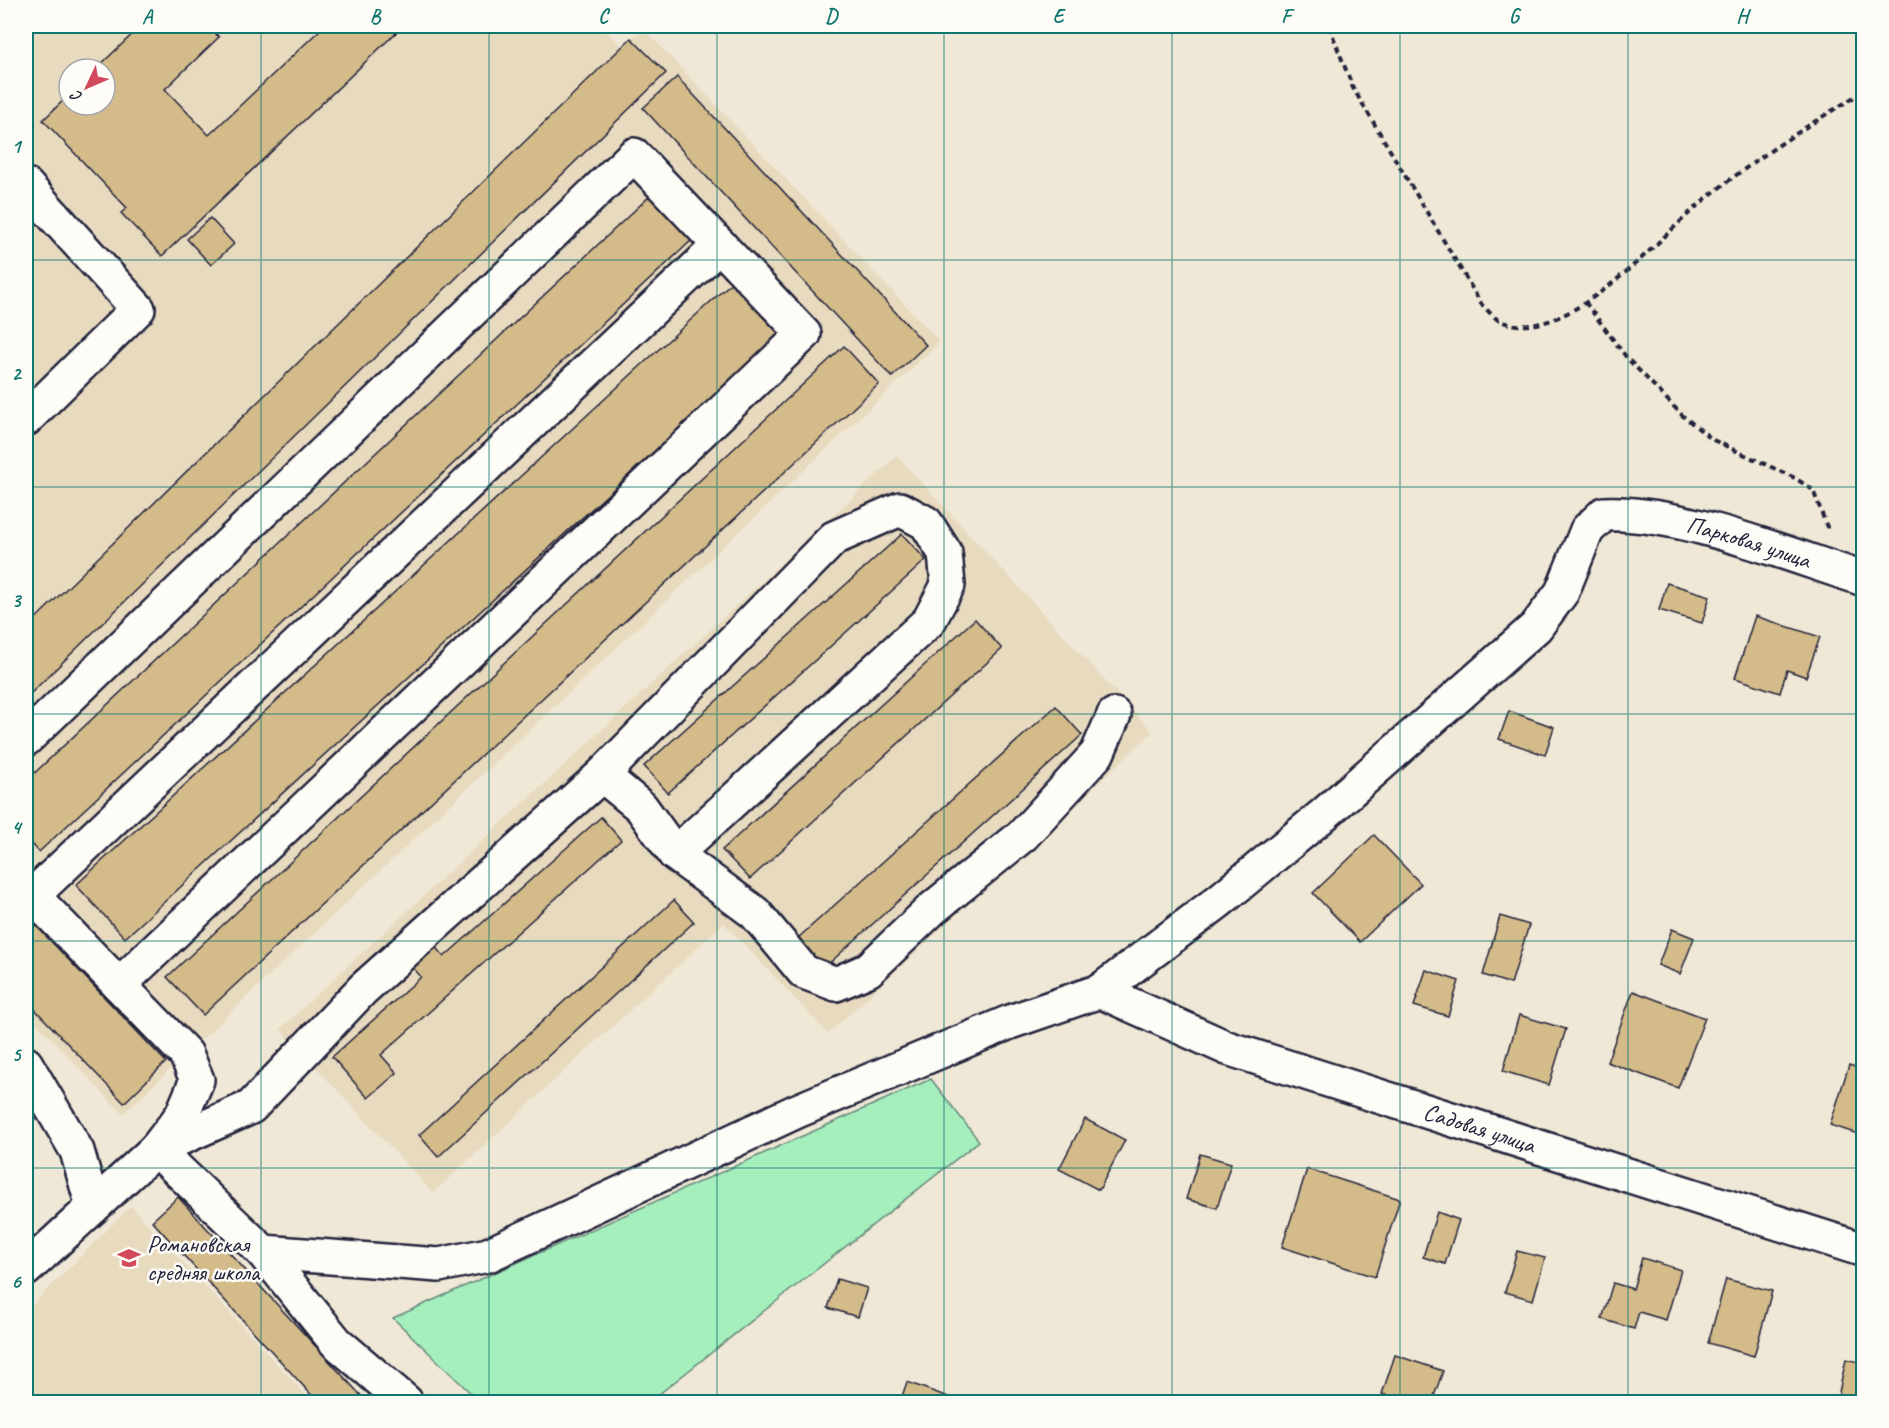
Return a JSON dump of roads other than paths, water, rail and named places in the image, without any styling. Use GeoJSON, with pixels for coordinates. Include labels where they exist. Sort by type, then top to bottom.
{"type":"FeatureCollection","features":[{"type":"Feature","properties":{"kind":"street"},"geometry":{"type":"LineString","coordinates":[[26,739],[634,155],[804,334],[119,985]]}},
{"type":"Feature","properties":{"kind":"street"},"geometry":{"type":"LineString","coordinates":[[26,185],[138,309],[26,419]]}},
{"type":"Feature","properties":{"kind":"street"},"geometry":{"type":"LineString","coordinates":[[26,1269],[156,1149],[182,1115],[197,1080],[186,1054],[29,893],[720,245]]}},
{"type":"Feature","properties":{"kind":"street"},"geometry":{"type":"LineString","coordinates":[[156,1149],[251,1107],[363,989],[602,775],[834,538],[900,509],[926,523],[945,553],[948,585],[929,621],[675,854]]}},
{"type":"Feature","properties":{"kind":"street","name":"Парковая улица"},"geometry":{"type":"LineString","coordinates":[[263,1252],[439,1265],[488,1255],[797,1111],[1010,1022],[1100,991],[1219,901],[1322,816],[1536,627],[1562,592],[1587,530],[1604,514],[1631,513],[1710,531],[1863,579]]}},
{"type":"Feature","properties":{"kind":"street"},"geometry":{"type":"LineString","coordinates":[[602,775],[641,807],[675,854],[755,913],[804,972],[836,984],[868,970],[932,909],[1023,835],[1096,754],[1114,715]]}},
{"type":"Feature","properties":{"kind":"street","name":"Садовая улица"},"geometry":{"type":"LineString","coordinates":[[1100,991],[1227,1048],[1863,1250]]}},
{"type":"Feature","properties":{"kind":"street"},"geometry":{"type":"LineString","coordinates":[[26,1064],[77,1151],[93,1207]]}},
{"type":"Feature","properties":{"kind":"street"},"geometry":{"type":"LineString","coordinates":[[156,1149],[263,1252],[336,1342],[406,1402]]}},
{"type":"Feature","properties":{"kind":"place","name":"Романовская средняя школа"},"geometry":{"type":"Point","coordinates":[129,1258]}}]}
